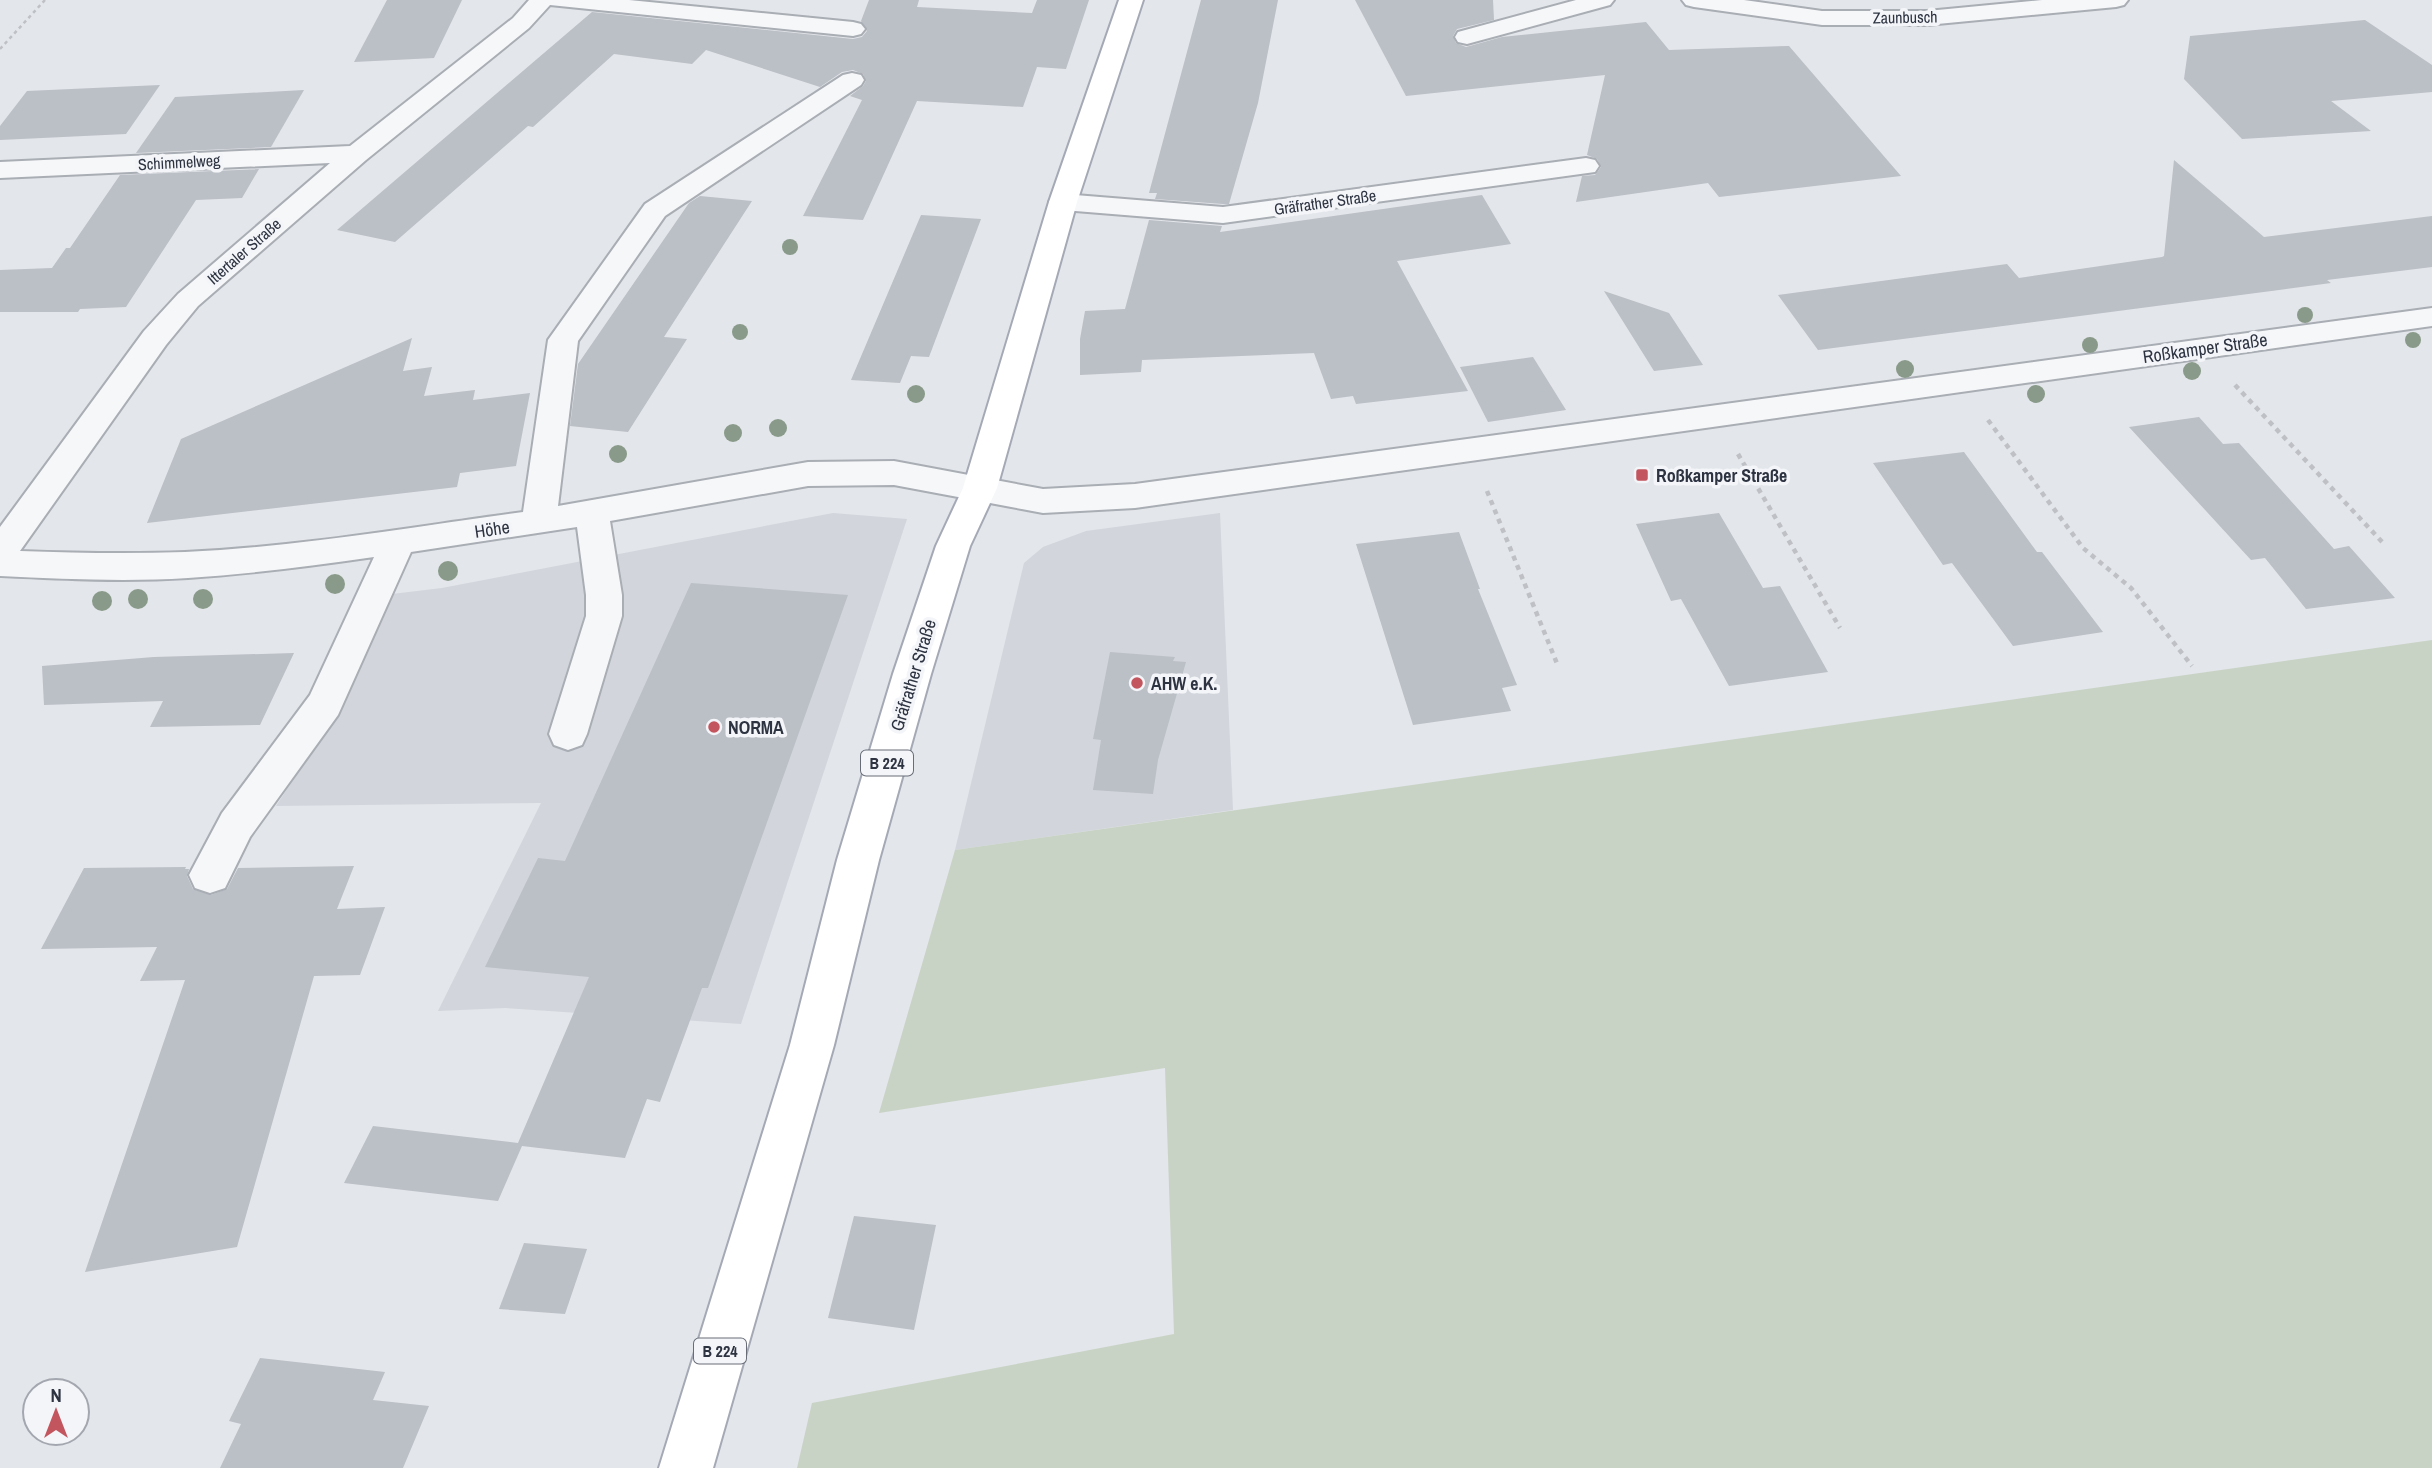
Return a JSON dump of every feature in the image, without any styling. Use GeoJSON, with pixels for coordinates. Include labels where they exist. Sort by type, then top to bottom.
{"type":"FeatureCollection","features":[{"type":"Feature","properties":{"kind":"main road","name":"Gräfrather Straße"},"geometry":{"type":"LineString","coordinates":[[686,1468],[812,1045],[858,860],[912,674],[953,547],[980,488],[1062,202],[1131,0]]}},
{"type":"Feature","properties":{"kind":"street","name":"Ittertaler Straße"},"geometry":{"type":"LineString","coordinates":[[0,553],[155,338],[188,300],[357,154],[521,23],[542,0]]}},
{"type":"Feature","properties":{"kind":"street"},"geometry":{"type":"LineString","coordinates":[[557,0],[853,29]]}},
{"type":"Feature","properties":{"kind":"street"},"geometry":{"type":"LineString","coordinates":[[1468,37],[1602,0]]}},
{"type":"Feature","properties":{"kind":"street","name":"Zaunbusch"},"geometry":{"type":"LineString","coordinates":[[1694,0],[1822,19],[1927,18],[2116,0]]}},
{"type":"Feature","properties":{"kind":"street"},"geometry":{"type":"LineString","coordinates":[[539,522],[564,340],[655,210],[852,80]]}},
{"type":"Feature","properties":{"kind":"street","name":"Schimmelweg"},"geometry":{"type":"LineString","coordinates":[[0,170],[357,154]]}},
{"type":"Feature","properties":{"kind":"street","name":"Gräfrather Straße"},"geometry":{"type":"LineString","coordinates":[[1062,202],[1223,215],[1586,166]]}},
{"type":"Feature","properties":{"kind":"street","name":"Roßkamper Straße"},"geometry":{"type":"LineString","coordinates":[[980,488],[1043,500],[1086,500],[1471,451],[2432,317]]}},
{"type":"Feature","properties":{"kind":"street","name":"Höhe"},"geometry":{"type":"LineString","coordinates":[[0,563],[95,567],[187,565],[290,556],[539,522],[808,474],[894,473],[980,488]]}},
{"type":"Feature","properties":{"kind":"street"},"geometry":{"type":"LineString","coordinates":[[568,734],[604,616],[604,595],[592,512]]}},
{"type":"Feature","properties":{"kind":"street"},"geometry":{"type":"LineString","coordinates":[[210,875],[236,825],[325,704],[398,543]]}},
{"type":"Feature","properties":{"kind":"path"},"geometry":{"type":"LineString","coordinates":[[0,49],[45,0]]}},
{"type":"Feature","properties":{"kind":"path"},"geometry":{"type":"LineString","coordinates":[[2202,349],[2385,545]]}},
{"type":"Feature","properties":{"kind":"path"},"geometry":{"type":"LineString","coordinates":[[1959,382],[2083,548],[2131,588],[2192,667]]}},
{"type":"Feature","properties":{"kind":"path"},"geometry":{"type":"LineString","coordinates":[[1716,416],[1840,628]]}},
{"type":"Feature","properties":{"kind":"path"},"geometry":{"type":"LineString","coordinates":[[1471,451],[1558,666]]}},
{"type":"Feature","properties":{"kind":"shaded area"},"geometry":{"type":"Polygon","coordinates":[[[833,513],[907,519],[741,1024],[505,1008],[438,1011],[541,803],[276,806],[343,703],[392,594],[442,588],[833,513]]]}},
{"type":"Feature","properties":{"kind":"shaded area"},"geometry":{"type":"Polygon","coordinates":[[[1220,513],[1233,810],[955,850],[1024,563],[1043,547],[1086,531],[1220,513]]]}},
{"type":"Feature","properties":{"kind":"green space"},"geometry":{"type":"Polygon","coordinates":[[[2432,640],[2432,1468],[797,1468],[812,1403],[1174,1334],[1165,1068],[879,1113],[955,850],[2432,640]]]}},
{"type":"Feature","properties":{"kind":"building"},"geometry":{"type":"Polygon","coordinates":[[[387,0],[462,0],[434,58],[354,62],[387,0]]]}},
{"type":"Feature","properties":{"kind":"building"},"geometry":{"type":"Polygon","coordinates":[[[869,0],[919,0],[917,7],[1032,13],[1037,0],[1089,0],[1066,69],[1037,67],[1023,107],[917,101],[863,220],[803,216],[862,100],[850,96],[866,81],[863,74],[853,70],[842,72],[820,87],[706,50],[692,64],[614,54],[533,127],[528,126],[395,242],[337,230],[592,12],[853,39],[862,37],[867,31],[861,21],[869,0]]]}},
{"type":"Feature","properties":{"kind":"building"},"geometry":{"type":"Polygon","coordinates":[[[1201,0],[1278,0],[1258,103],[1229,204],[1155,199],[1157,193],[1149,193],[1201,0]]]}},
{"type":"Feature","properties":{"kind":"building"},"geometry":{"type":"Polygon","coordinates":[[[1355,0],[1493,0],[1494,20],[1457,29],[1453,36],[1456,43],[1466,47],[1502,37],[1646,22],[1669,50],[1789,46],[1901,176],[1719,197],[1708,183],[1576,202],[1582,176],[1595,175],[1601,167],[1597,159],[1587,155],[1605,75],[1406,96],[1355,0]]]}},
{"type":"Feature","properties":{"kind":"building"},"geometry":{"type":"Polygon","coordinates":[[[2365,20],[2432,65],[2432,92],[2331,101],[2371,131],[2242,139],[2184,79],[2190,36],[2365,20]]]}},
{"type":"Feature","properties":{"kind":"building"},"geometry":{"type":"Polygon","coordinates":[[[160,85],[126,134],[0,140],[0,126],[27,91],[160,85]]]}},
{"type":"Feature","properties":{"kind":"building"},"geometry":{"type":"Polygon","coordinates":[[[304,90],[271,147],[136,153],[175,97],[304,90]]]}},
{"type":"Feature","properties":{"kind":"building"},"geometry":{"type":"Polygon","coordinates":[[[2174,160],[2264,237],[2432,216],[2432,267],[2327,280],[2331,283],[1818,350],[1778,295],[2007,264],[2019,278],[2162,257],[2174,160]]]}},
{"type":"Feature","properties":{"kind":"building"},"geometry":{"type":"Polygon","coordinates":[[[259,169],[242,198],[196,200],[126,307],[80,309],[78,312],[0,312],[0,270],[52,268],[66,248],[70,248],[120,175],[259,169]]]}},
{"type":"Feature","properties":{"kind":"building"},"geometry":{"type":"Polygon","coordinates":[[[1482,195],[1511,244],[1397,261],[1468,391],[1356,404],[1353,396],[1331,399],[1314,353],[1142,360],[1141,372],[1080,375],[1080,339],[1085,311],[1125,309],[1149,220],[1222,226],[1220,232],[1482,195]]]}},
{"type":"Feature","properties":{"kind":"building"},"geometry":{"type":"Polygon","coordinates":[[[700,196],[752,201],[664,337],[687,339],[628,432],[570,426],[578,364],[689,203],[700,196]]]}},
{"type":"Feature","properties":{"kind":"building"},"geometry":{"type":"Polygon","coordinates":[[[921,215],[981,219],[929,357],[911,356],[900,383],[851,380],[921,215]]]}},
{"type":"Feature","properties":{"kind":"building"},"geometry":{"type":"Polygon","coordinates":[[[1604,291],[1669,313],[1703,365],[1654,371],[1604,291]]]}},
{"type":"Feature","properties":{"kind":"building"},"geometry":{"type":"Polygon","coordinates":[[[412,338],[403,371],[432,367],[424,396],[475,390],[473,400],[530,393],[516,466],[460,473],[457,487],[147,523],[181,439],[412,338]]]}},
{"type":"Feature","properties":{"kind":"building"},"geometry":{"type":"Polygon","coordinates":[[[1533,357],[1566,410],[1488,422],[1460,367],[1533,357]]]}},
{"type":"Feature","properties":{"kind":"building"},"geometry":{"type":"Polygon","coordinates":[[[2199,417],[2223,444],[2239,443],[2334,549],[2349,546],[2395,598],[2306,609],[2265,558],[2251,560],[2129,427],[2199,417]]]}},
{"type":"Feature","properties":{"kind":"building"},"geometry":{"type":"Polygon","coordinates":[[[1964,452],[2037,552],[2042,552],[2103,632],[2013,646],[1952,563],[1943,565],[1873,463],[1964,452]]]}},
{"type":"Feature","properties":{"kind":"building"},"geometry":{"type":"Polygon","coordinates":[[[1719,513],[1763,588],[1780,586],[1828,672],[1729,686],[1681,599],[1671,601],[1636,524],[1719,513]]]}},
{"type":"Feature","properties":{"kind":"building"},"geometry":{"type":"Polygon","coordinates":[[[1459,532],[1478,589],[1517,685],[1502,688],[1511,711],[1413,725],[1356,544],[1459,532]]]}},
{"type":"Feature","properties":{"kind":"building","name":"NORMA"},"geometry":{"type":"Polygon","coordinates":[[[691,583],[848,595],[708,988],[702,988],[660,1102],[647,1099],[625,1158],[522,1146],[498,1201],[344,1183],[373,1126],[518,1143],[589,977],[485,967],[538,858],[565,861],[691,583]]]}},
{"type":"Feature","properties":{"kind":"building","name":"AHW e.K."},"geometry":{"type":"Polygon","coordinates":[[[1110,652],[1175,657],[1173,661],[1186,662],[1158,760],[1153,794],[1093,790],[1101,740],[1093,739],[1110,652]]]}},
{"type":"Feature","properties":{"kind":"building"},"geometry":{"type":"Polygon","coordinates":[[[294,653],[260,725],[150,727],[163,701],[44,705],[42,666],[154,657],[294,653]]]}},
{"type":"Feature","properties":{"kind":"building"},"geometry":{"type":"Polygon","coordinates":[[[354,866],[337,909],[385,907],[360,975],[314,976],[237,1247],[85,1272],[185,980],[140,981],[157,947],[41,949],[84,868],[186,867],[185,869],[189,869],[187,876],[193,889],[211,895],[227,889],[238,868],[354,866]]]}},
{"type":"Feature","properties":{"kind":"building"},"geometry":{"type":"Polygon","coordinates":[[[854,1216],[936,1225],[914,1330],[828,1318],[854,1216]]]}},
{"type":"Feature","properties":{"kind":"building"},"geometry":{"type":"Polygon","coordinates":[[[524,1243],[587,1249],[565,1314],[499,1309],[524,1243]]]}},
{"type":"Feature","properties":{"kind":"building"},"geometry":{"type":"Polygon","coordinates":[[[260,1358],[385,1372],[373,1400],[429,1406],[403,1468],[220,1468],[241,1424],[229,1421],[260,1358]]]}},
{"type":"Feature","properties":{"kind":"place","name":"Roßkamper Straße"},"geometry":{"type":"Point","coordinates":[1642,475]}},
{"type":"Feature","properties":{"kind":"place","name":"AHW e.K."},"geometry":{"type":"Point","coordinates":[1137,683]}},
{"type":"Feature","properties":{"kind":"place","name":"NORMA"},"geometry":{"type":"Point","coordinates":[714,727]}}]}
